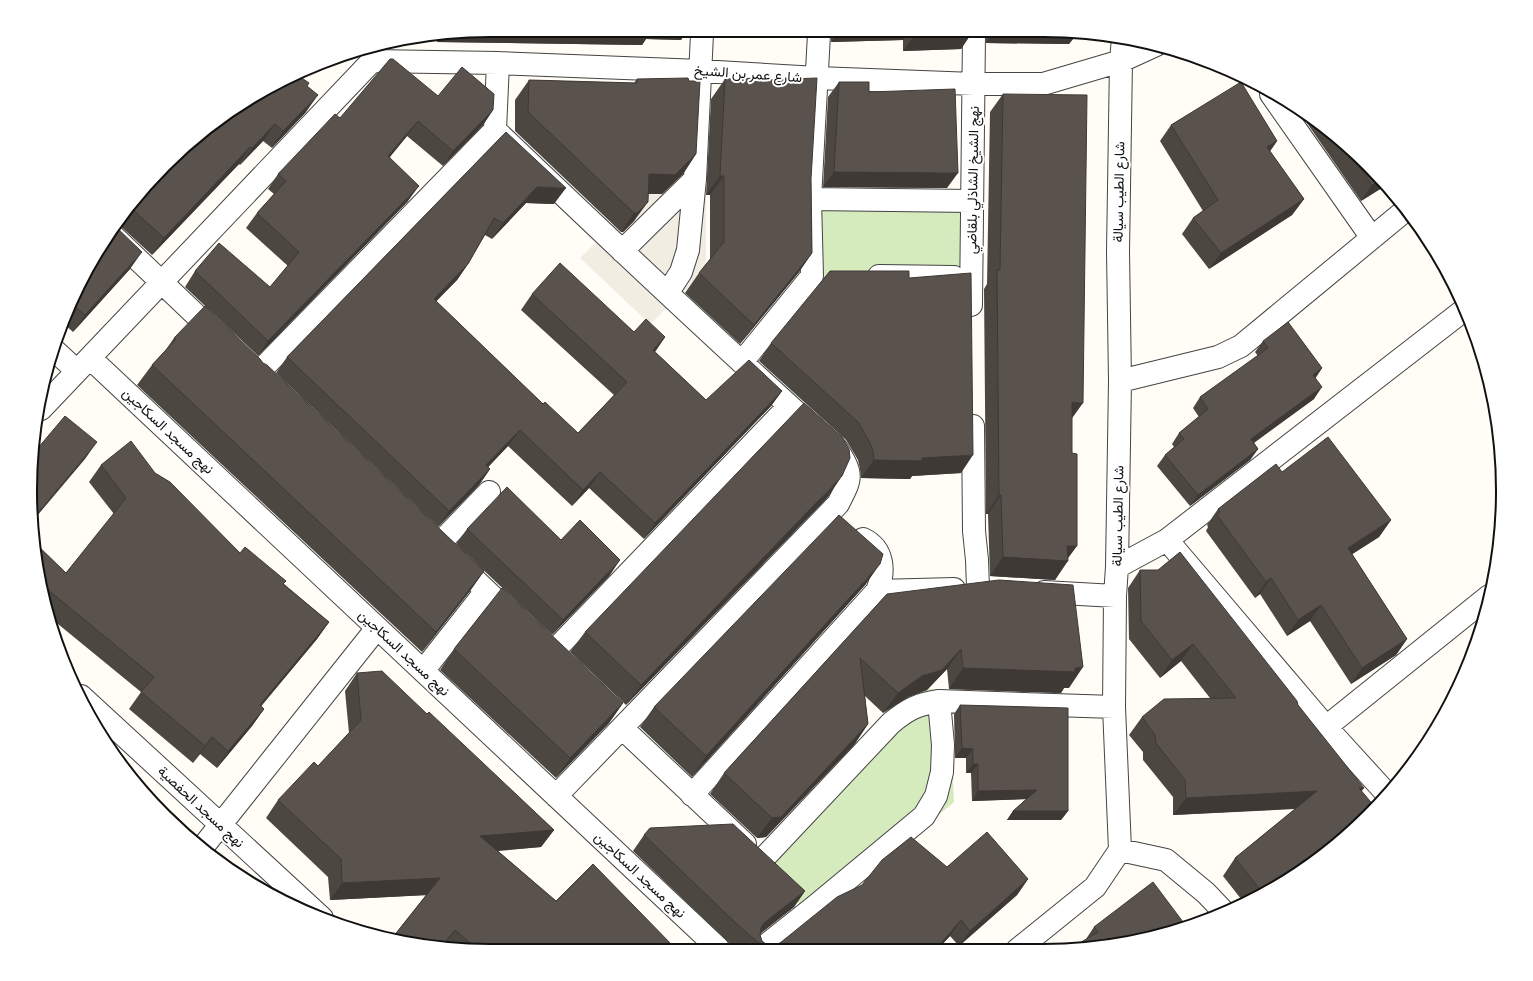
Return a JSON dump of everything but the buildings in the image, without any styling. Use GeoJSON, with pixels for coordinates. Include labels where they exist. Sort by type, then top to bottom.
{"type":"FeatureCollection","features":[{"type":"Feature","properties":{"kind":"street"},"geometry":{"type":"LineString","coordinates":[[668,292],[681,272],[688,250],[696,178],[702,37]]}},
{"type":"Feature","properties":{"kind":"street"},"geometry":{"type":"LineString","coordinates":[[742,362],[812,276],[810,199],[818,37]]}},
{"type":"Feature","properties":{"kind":"street","name":"نهج الشيخ الشاذلي بلقاضي"},"geometry":{"type":"LineString","coordinates":[[972,325],[971,277],[974,37]]}},
{"type":"Feature","properties":{"kind":"street","name":"شارع الطيب سيالة"},"geometry":{"type":"LineString","coordinates":[[1120,850],[1114,707],[1120,381],[1118,251],[1122,45]]}},
{"type":"Feature","properties":{"kind":"street","name":"شارع عمر بن الشيخ"},"geometry":{"type":"LineString","coordinates":[[372,54],[498,63],[701,71],[817,78],[974,84],[1043,84],[1121,61],[1146,49]]}},
{"type":"Feature","properties":{"kind":"street"},"geometry":{"type":"LineString","coordinates":[[46,404],[161,283],[372,54]]}},
{"type":"Feature","properties":{"kind":"street"},"geometry":{"type":"LineString","coordinates":[[257,374],[495,130],[498,63]]}},
{"type":"Feature","properties":{"kind":"street"},"geometry":{"type":"LineString","coordinates":[[1277,103],[1372,238]]}},
{"type":"Feature","properties":{"kind":"street"},"geometry":{"type":"LineString","coordinates":[[495,130],[622,251],[837,449],[847,466],[849,477],[847,487],[838,504],[556,796]]}},
{"type":"Feature","properties":{"kind":"street"},"geometry":{"type":"LineString","coordinates":[[622,251],[696,178]]}},
{"type":"Feature","properties":{"kind":"street"},"geometry":{"type":"LineString","coordinates":[[810,199],[972,201]]}},
{"type":"Feature","properties":{"kind":"street"},"geometry":{"type":"LineString","coordinates":[[1120,381],[1218,357],[1241,346],[1402,213]]}},
{"type":"Feature","properties":{"kind":"street"},"geometry":{"type":"LineString","coordinates":[[114,237],[274,390]]}},
{"type":"Feature","properties":{"kind":"street"},"geometry":{"type":"LineString","coordinates":[[812,276],[836,276]]}},
{"type":"Feature","properties":{"kind":"street"},"geometry":{"type":"LineString","coordinates":[[860,276],[971,277]]}},
{"type":"Feature","properties":{"kind":"street"},"geometry":{"type":"LineString","coordinates":[[1117,567],[1167,540],[1459,314]]}},
{"type":"Feature","properties":{"kind":"street","name":"نهج مسجد السكاجين"},"geometry":{"type":"LineString","coordinates":[[59,351],[83,365],[377,628],[714,944]]}},
{"type":"Feature","properties":{"kind":"street"},"geometry":{"type":"LineString","coordinates":[[972,404],[974,531],[978,588]]}},
{"type":"Feature","properties":{"kind":"street"},"geometry":{"type":"LineString","coordinates":[[552,653],[789,406]]}},
{"type":"Feature","properties":{"kind":"street"},"geometry":{"type":"LineString","coordinates":[[489,492],[432,539],[569,669]]}},
{"type":"Feature","properties":{"kind":"street"},"geometry":{"type":"LineString","coordinates":[[692,794],[877,591],[880,584],[882,564],[878,552],[870,543],[822,520]]}},
{"type":"Feature","properties":{"kind":"street"},"geometry":{"type":"LineString","coordinates":[[1167,540],[1326,727],[1383,790]]}},
{"type":"Feature","properties":{"kind":"street"},"geometry":{"type":"LineString","coordinates":[[877,591],[978,588],[1001,589]]}},
{"type":"Feature","properties":{"kind":"street"},"geometry":{"type":"LineString","coordinates":[[423,671],[486,591]]}},
{"type":"Feature","properties":{"kind":"street"},"geometry":{"type":"LineString","coordinates":[[1024,591],[1115,596]]}},
{"type":"Feature","properties":{"kind":"street"},"geometry":{"type":"LineString","coordinates":[[1326,727],[1483,600]]}},
{"type":"Feature","properties":{"kind":"street"},"geometry":{"type":"LineString","coordinates":[[206,843],[377,628]]}},
{"type":"Feature","properties":{"kind":"street"},"geometry":{"type":"LineString","coordinates":[[609,707],[624,726],[692,794],[768,866],[891,723],[911,708],[922,703],[939,701],[1114,707]]}},
{"type":"Feature","properties":{"kind":"street"},"geometry":{"type":"LineString","coordinates":[[767,944],[924,816],[936,796],[942,772],[943,745],[939,701]]}},
{"type":"Feature","properties":{"kind":"street","name":"نهج مسجد الحفصية"},"geometry":{"type":"LineString","coordinates":[[92,706],[308,905]]}},
{"type":"Feature","properties":{"kind":"street"},"geometry":{"type":"LineString","coordinates":[[1024,944],[1095,887],[1120,850],[1166,860],[1206,893],[1220,907]]}},
{"type":"Feature","properties":{"kind":"street"},"geometry":{"type":"LineString","coordinates":[[796,892],[813,908]]}},
{"type":"Feature","properties":{"kind":"green space"},"geometry":{"type":"Polygon","coordinates":[[[790,191],[980,191],[980,283],[790,283],[790,191]]]}},
{"type":"Feature","properties":{"kind":"green space"},"geometry":{"type":"Polygon","coordinates":[[[910,687],[949,691],[954,802],[816,919],[751,862],[910,687]]]}},
{"type":"Feature","properties":{"kind":"shaded area"},"geometry":{"type":"Polygon","coordinates":[[[706,166],[706,271],[650,324],[580,258],[672,167],[706,166]]]}}]}
